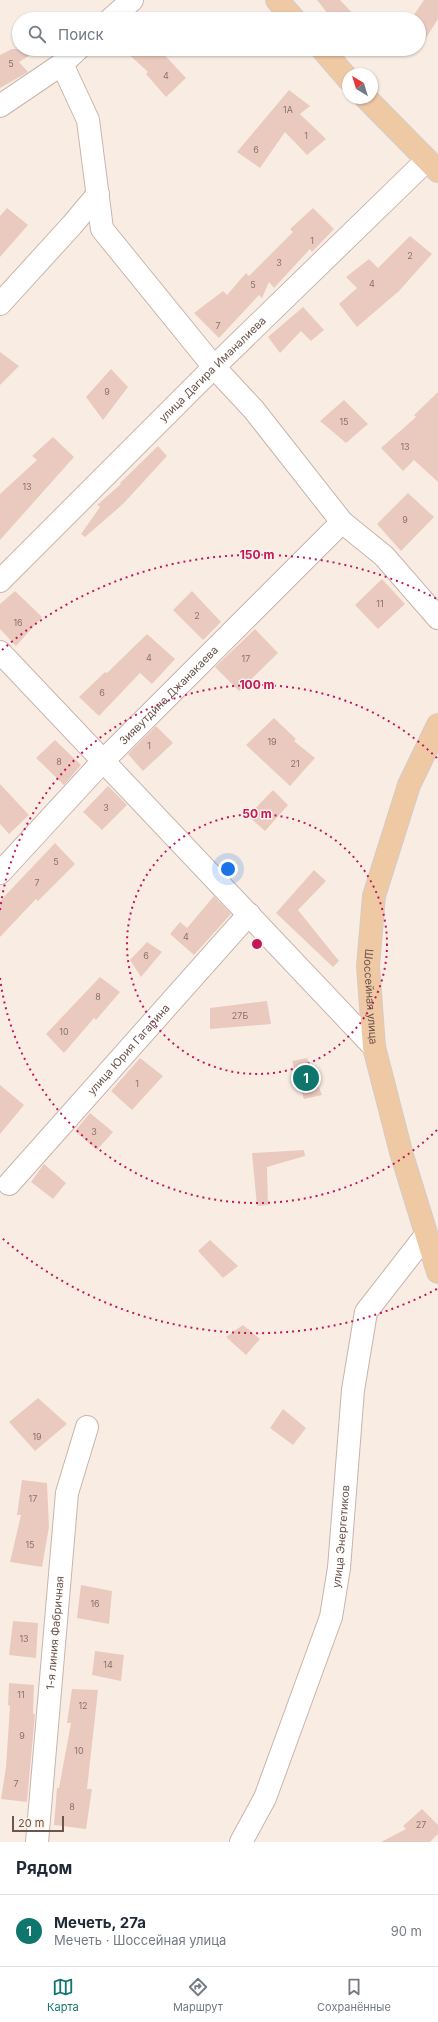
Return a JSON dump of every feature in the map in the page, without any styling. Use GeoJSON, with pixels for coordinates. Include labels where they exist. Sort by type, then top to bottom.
{"type":"FeatureCollection","features":[{"type":"Feature","properties":{"kind":"main road"},"geometry":{"type":"LineString","coordinates":[[276,0],[287,12]]}},
{"type":"Feature","properties":{"kind":"main road"},"geometry":{"type":"LineString","coordinates":[[293,0],[299,12]]}},
{"type":"Feature","properties":{"kind":"main road"},"geometry":{"type":"LineString","coordinates":[[328,56],[342,72]]}},
{"type":"Feature","properties":{"kind":"main road"},"geometry":{"type":"LineString","coordinates":[[372,104],[432,165]]}},
{"type":"Feature","properties":{"kind":"main road","name":"Шоссейная улица"},"geometry":{"type":"LineString","coordinates":[[438,725],[409,785],[374,896],[368,966],[374,1047],[401,1152],[438,1272]]}},
{"type":"Feature","properties":{"kind":"street"},"geometry":{"type":"LineString","coordinates":[[119,12],[132,0]]}},
{"type":"Feature","properties":{"kind":"street"},"geometry":{"type":"LineString","coordinates":[[0,106],[62,64],[71,56]]}},
{"type":"Feature","properties":{"kind":"street"},"geometry":{"type":"LineString","coordinates":[[62,64],[88,120],[102,229],[214,366],[254,410],[342,522],[384,556],[438,618]]}},
{"type":"Feature","properties":{"kind":"street","name":"улица Дагира Иманалиева"},"geometry":{"type":"LineString","coordinates":[[0,581],[214,366],[432,165]]}},
{"type":"Feature","properties":{"kind":"street"},"geometry":{"type":"LineString","coordinates":[[0,304],[72,225],[98,194]]}},
{"type":"Feature","properties":{"kind":"street","name":"Зиявутдина Джанакаева"},"geometry":{"type":"LineString","coordinates":[[0,873],[103,761],[342,522]]}},
{"type":"Feature","properties":{"kind":"street"},"geometry":{"type":"LineString","coordinates":[[0,652],[374,1047]]}},
{"type":"Feature","properties":{"kind":"street","name":"улица Юрия Гагарина"},"geometry":{"type":"LineString","coordinates":[[8,1184],[249,914]]}},
{"type":"Feature","properties":{"kind":"street","name":"улица Энергетиков"},"geometry":{"type":"LineString","coordinates":[[241,1842],[265,1798],[331,1617],[339,1568],[353,1390],[366,1312],[426,1235]]}},
{"type":"Feature","properties":{"kind":"street","name":"1-я линия Фабричная"},"geometry":{"type":"LineString","coordinates":[[37,1842],[67,1493],[88,1427]]}},
{"type":"Feature","properties":{"kind":"building"},"geometry":{"type":"Polygon","coordinates":[[[317,0],[340,0],[351,12],[326,12],[317,0]]]}},
{"type":"Feature","properties":{"kind":"building"},"geometry":{"type":"Polygon","coordinates":[[[424,0],[438,0],[438,19],[426,38],[426,12],[416,12],[424,0]]]}},
{"type":"Feature","properties":{"kind":"building"},"geometry":{"type":"Polygon","coordinates":[[[12,49],[12,56],[29,56],[19,62],[28,72],[0,88],[0,55],[12,49]]]}},
{"type":"Feature","properties":{"kind":"building"},"geometry":{"type":"Polygon","coordinates":[[[131,56],[166,56],[186,78],[166,97],[146,74],[148,72],[131,56]]]}},
{"type":"Feature","properties":{"kind":"building"},"geometry":{"type":"Polygon","coordinates":[[[289,90],[310,106],[300,114],[326,139],[307,155],[285,132],[260,168],[237,152],[289,90]]]}},
{"type":"Feature","properties":{"kind":"building"},"geometry":{"type":"Polygon","coordinates":[[[7,208],[28,225],[0,257],[0,216],[7,208]]]}},
{"type":"Feature","properties":{"kind":"building"},"geometry":{"type":"Polygon","coordinates":[[[313,208],[334,229],[312,252],[310,249],[274,288],[269,282],[262,298],[259,295],[219,338],[194,313],[223,291],[227,295],[246,273],[249,276],[293,232],[290,229],[313,208]]]}},
{"type":"Feature","properties":{"kind":"building"},"geometry":{"type":"Polygon","coordinates":[[[410,236],[432,254],[399,291],[357,327],[339,304],[357,288],[346,277],[369,259],[378,268],[410,236]]]}},
{"type":"Feature","properties":{"kind":"building"},"geometry":{"type":"Polygon","coordinates":[[[303,307],[324,330],[311,341],[301,331],[280,353],[268,337],[303,307]]]}},
{"type":"Feature","properties":{"kind":"building"},"geometry":{"type":"Polygon","coordinates":[[[0,352],[19,366],[0,385],[0,352]]]}},
{"type":"Feature","properties":{"kind":"building"},"geometry":{"type":"Polygon","coordinates":[[[111,369],[128,387],[103,420],[86,397],[111,369]]]}},
{"type":"Feature","properties":{"kind":"building"},"geometry":{"type":"Polygon","coordinates":[[[438,392],[438,482],[414,460],[403,471],[381,448],[416,417],[414,415],[438,392]]]}},
{"type":"Feature","properties":{"kind":"building"},"geometry":{"type":"Polygon","coordinates":[[[344,400],[368,424],[346,443],[320,421],[344,400]]]}},
{"type":"Feature","properties":{"kind":"building"},"geometry":{"type":"Polygon","coordinates":[[[53,437],[74,457],[0,540],[0,494],[37,460],[32,456],[53,437]]]}},
{"type":"Feature","properties":{"kind":"building"},"geometry":{"type":"Polygon","coordinates":[[[158,446],[167,456],[123,504],[85,537],[81,534],[100,507],[97,505],[121,484],[120,483],[158,446]]]}},
{"type":"Feature","properties":{"kind":"building"},"geometry":{"type":"Polygon","coordinates":[[[408,493],[434,517],[401,551],[377,524],[408,493]]]}},
{"type":"Feature","properties":{"kind":"building"},"geometry":{"type":"Polygon","coordinates":[[[382,579],[405,604],[378,629],[355,605],[382,579]]]}},
{"type":"Feature","properties":{"kind":"building"},"geometry":{"type":"Polygon","coordinates":[[[15,591],[42,617],[16,646],[0,629],[0,604],[15,591]]]}},
{"type":"Feature","properties":{"kind":"building"},"geometry":{"type":"Polygon","coordinates":[[[192,591],[221,622],[203,640],[173,610],[192,591]]]}},
{"type":"Feature","properties":{"kind":"building"},"geometry":{"type":"Polygon","coordinates":[[[255,629],[278,653],[239,691],[215,667],[255,629]]]}},
{"type":"Feature","properties":{"kind":"building"},"geometry":{"type":"Polygon","coordinates":[[[147,634],[175,659],[152,684],[140,673],[99,716],[79,697],[105,672],[107,673],[147,634]]]}},
{"type":"Feature","properties":{"kind":"building"},"geometry":{"type":"Polygon","coordinates":[[[274,718],[296,739],[294,741],[315,758],[290,786],[246,745],[274,718]]]}},
{"type":"Feature","properties":{"kind":"building"},"geometry":{"type":"Polygon","coordinates":[[[156,726],[173,743],[143,771],[128,754],[156,726]]]}},
{"type":"Feature","properties":{"kind":"building"},"geometry":{"type":"Polygon","coordinates":[[[55,740],[81,765],[64,785],[36,758],[55,740]]]}},
{"type":"Feature","properties":{"kind":"building"},"geometry":{"type":"Polygon","coordinates":[[[0,784],[29,815],[9,834],[0,824],[0,784]]]}},
{"type":"Feature","properties":{"kind":"building"},"geometry":{"type":"Polygon","coordinates":[[[108,786],[127,805],[102,830],[83,812],[108,786]]]}},
{"type":"Feature","properties":{"kind":"building"},"geometry":{"type":"Polygon","coordinates":[[[273,790],[288,805],[265,831],[248,816],[273,790]]]}},
{"type":"Feature","properties":{"kind":"building"},"geometry":{"type":"Polygon","coordinates":[[[55,843],[75,864],[38,901],[36,899],[0,937],[0,901],[55,843]]]}},
{"type":"Feature","properties":{"kind":"building"},"geometry":{"type":"Polygon","coordinates":[[[314,870],[326,881],[298,910],[339,961],[333,967],[276,913],[314,870]]]}},
{"type":"Feature","properties":{"kind":"building"},"geometry":{"type":"Polygon","coordinates":[[[214,896],[231,914],[194,955],[170,934],[180,922],[187,928],[214,896]]]}},
{"type":"Feature","properties":{"kind":"building"},"geometry":{"type":"Polygon","coordinates":[[[147,942],[162,952],[141,977],[130,960],[147,942]]]}},
{"type":"Feature","properties":{"kind":"building"},"geometry":{"type":"Polygon","coordinates":[[[100,977],[120,992],[96,1020],[94,1018],[64,1053],[46,1034],[100,977]]]}},
{"type":"Feature","properties":{"kind":"building"},"geometry":{"type":"Polygon","coordinates":[[[267,1001],[271,1024],[210,1029],[210,1008],[267,1001]]]}},
{"type":"Feature","properties":{"kind":"building"},"geometry":{"type":"Polygon","coordinates":[[[140,1058],[163,1076],[132,1110],[111,1091],[140,1058]]]}},
{"type":"Feature","properties":{"kind":"building"},"geometry":{"type":"Polygon","coordinates":[[[307,1058],[322,1095],[304,1099],[292,1061],[307,1058]]]}},
{"type":"Feature","properties":{"kind":"building"},"geometry":{"type":"Polygon","coordinates":[[[0,1085],[24,1105],[0,1134],[0,1085]]]}},
{"type":"Feature","properties":{"kind":"building"},"geometry":{"type":"Polygon","coordinates":[[[90,1113],[113,1132],[97,1150],[75,1131],[90,1113]]]}},
{"type":"Feature","properties":{"kind":"building"},"geometry":{"type":"Polygon","coordinates":[[[304,1150],[305,1156],[267,1167],[268,1205],[257,1206],[252,1153],[304,1150]]]}},
{"type":"Feature","properties":{"kind":"building"},"geometry":{"type":"Polygon","coordinates":[[[44,1164],[66,1183],[53,1199],[31,1182],[44,1164]]]}},
{"type":"Feature","properties":{"kind":"building"},"geometry":{"type":"Polygon","coordinates":[[[210,1240],[238,1266],[223,1278],[198,1251],[210,1240]]]}},
{"type":"Feature","properties":{"kind":"building"},"geometry":{"type":"Polygon","coordinates":[[[243,1325],[260,1339],[246,1355],[226,1337],[243,1325]]]}},
{"type":"Feature","properties":{"kind":"building"},"geometry":{"type":"Polygon","coordinates":[[[38,1398],[67,1424],[35,1451],[9,1422],[38,1398]]]}},
{"type":"Feature","properties":{"kind":"building"},"geometry":{"type":"Polygon","coordinates":[[[283,1409],[306,1428],[293,1445],[270,1428],[283,1409]]]}},
{"type":"Feature","properties":{"kind":"building"},"geometry":{"type":"Polygon","coordinates":[[[22,1480],[47,1483],[49,1527],[42,1567],[10,1562],[21,1515],[17,1515],[22,1480]]]}},
{"type":"Feature","properties":{"kind":"building"},"geometry":{"type":"Polygon","coordinates":[[[81,1585],[112,1591],[109,1624],[77,1618],[81,1585]]]}},
{"type":"Feature","properties":{"kind":"building"},"geometry":{"type":"Polygon","coordinates":[[[13,1621],[38,1623],[36,1658],[9,1655],[13,1621]]]}},
{"type":"Feature","properties":{"kind":"building"},"geometry":{"type":"Polygon","coordinates":[[[95,1651],[124,1655],[121,1681],[92,1675],[95,1651]]]}},
{"type":"Feature","properties":{"kind":"building"},"geometry":{"type":"Polygon","coordinates":[[[9,1683],[34,1685],[33,1714],[35,1714],[27,1802],[1,1799],[6,1767],[10,1706],[8,1705],[9,1683]]]}},
{"type":"Feature","properties":{"kind":"building"},"geometry":{"type":"Polygon","coordinates":[[[72,1689],[98,1690],[87,1789],[92,1789],[86,1829],[54,1825],[57,1788],[59,1788],[71,1723],[67,1723],[72,1689]]]}},
{"type":"Feature","properties":{"kind":"building"},"geometry":{"type":"Polygon","coordinates":[[[422,1809],[438,1825],[438,1834],[430,1842],[381,1842],[406,1829],[403,1826],[422,1809]]]}},
{"type":"Feature","properties":{"kind":"place","name":"Мечеть, 27а"},"geometry":{"type":"Point","coordinates":[306,1078]}}]}
